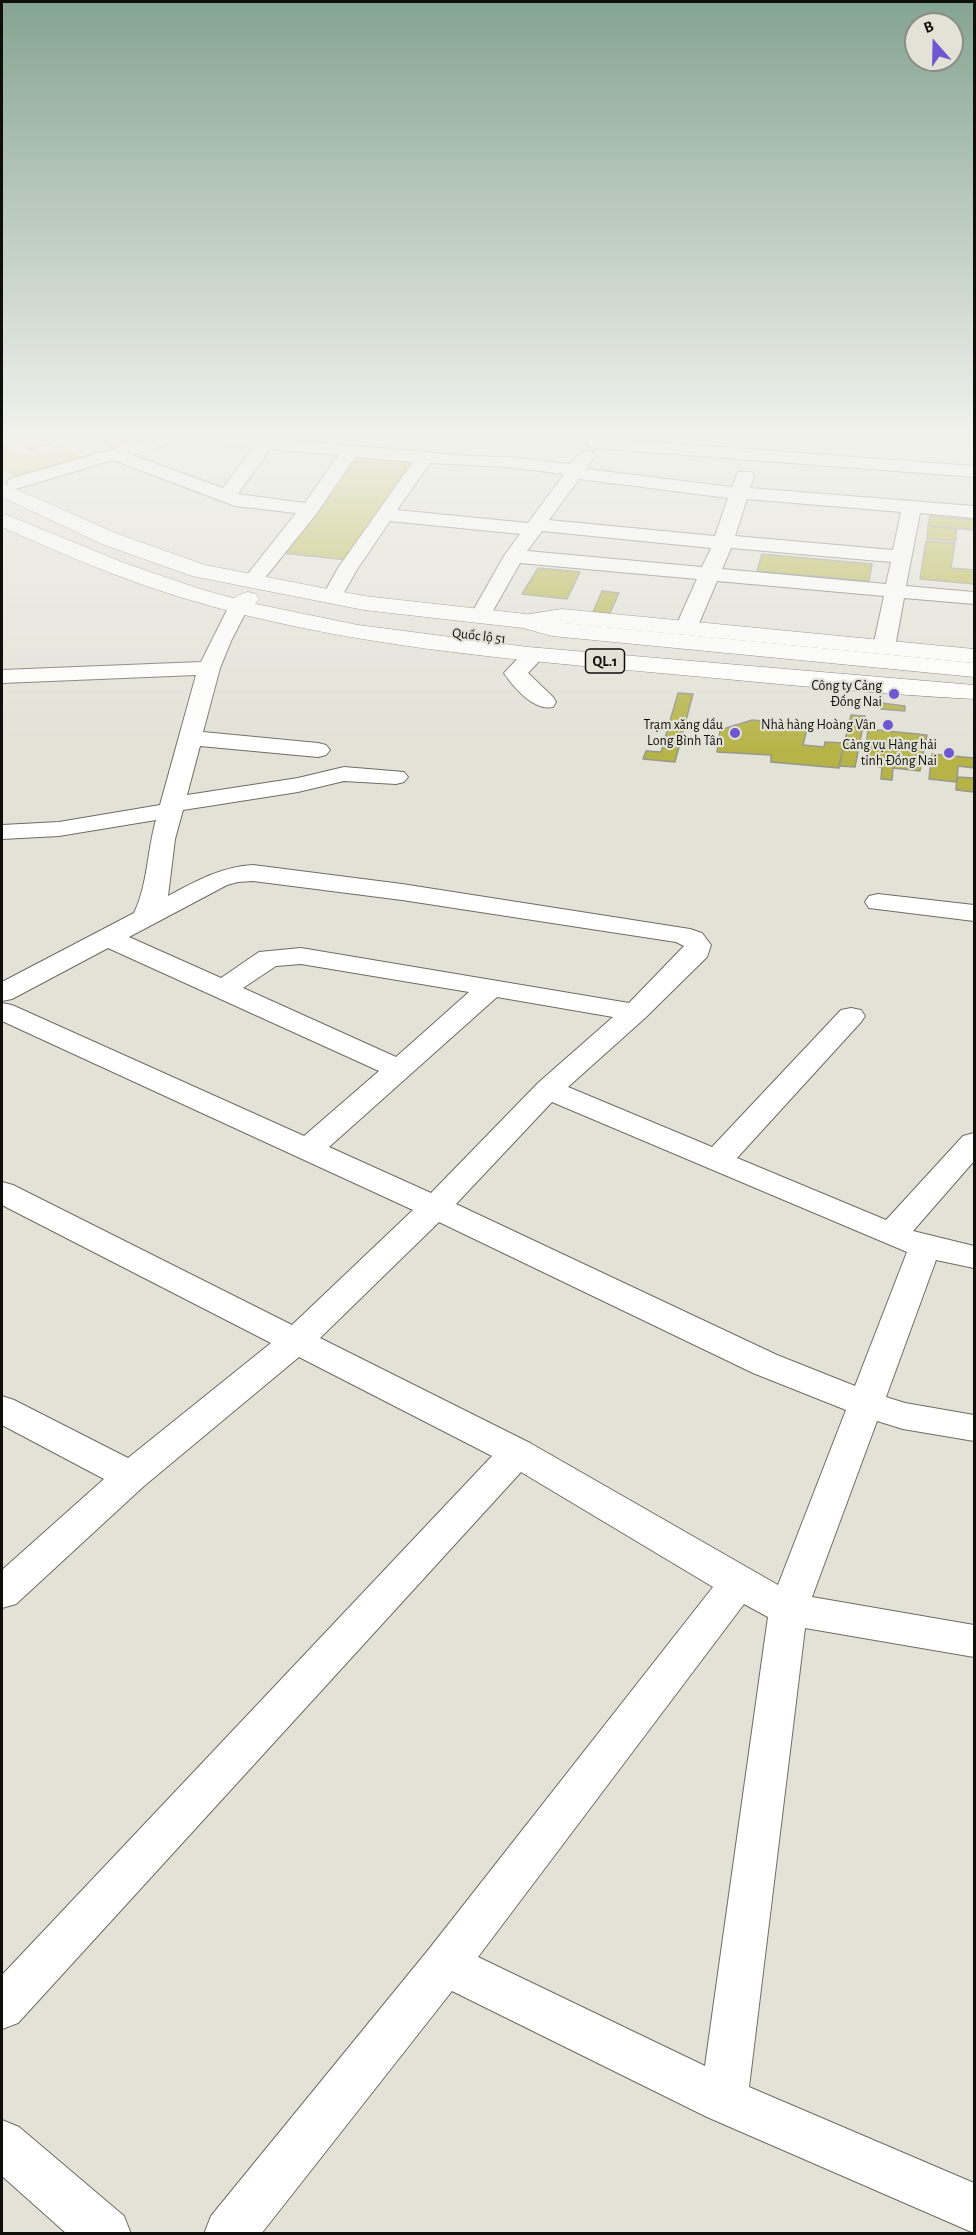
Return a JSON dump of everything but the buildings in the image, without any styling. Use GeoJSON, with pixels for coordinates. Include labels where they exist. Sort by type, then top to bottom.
{"type":"FeatureCollection","features":[{"type":"Feature","properties":{"kind":"main road","name":"Quốc lộ 51"},"geometry":{"type":"LineString","coordinates":[[60,544],[107,565],[194,594],[332,597],[526,621],[552,629],[975,670]]}},
{"type":"Feature","properties":{"kind":"main road","name":"Quốc lộ 51"},"geometry":{"type":"LineString","coordinates":[[85,544],[148,570],[247,595],[401,626],[549,645],[975,683]]}},
{"type":"Feature","properties":{"kind":"main road","name":"Quốc lộ 51"},"geometry":{"type":"LineString","coordinates":[[159,544],[195,559],[200,571],[247,595],[362,632],[534,655],[975,693]]}},
{"type":"Feature","properties":{"kind":"main road","name":"Quốc lộ 51"},"geometry":{"type":"LineString","coordinates":[[526,621],[562,616],[975,656]]}},
{"type":"Feature","properties":{"kind":"street"},"geometry":{"type":"LineString","coordinates":[[145,919],[156,894],[161,870],[163,839],[209,668],[220,641],[247,595],[284,544]]}},
{"type":"Feature","properties":{"kind":"street"},"geometry":{"type":"LineString","coordinates":[[332,597],[365,544]]}},
{"type":"Feature","properties":{"kind":"street"},"geometry":{"type":"LineString","coordinates":[[480,616],[522,544]]}},
{"type":"Feature","properties":{"kind":"street"},"geometry":{"type":"LineString","coordinates":[[686,628],[722,544]]}},
{"type":"Feature","properties":{"kind":"street"},"geometry":{"type":"LineString","coordinates":[[750,544],[902,557]]}},
{"type":"Feature","properties":{"kind":"street"},"geometry":{"type":"LineString","coordinates":[[884,647],[896,591],[902,544]]}},
{"type":"Feature","properties":{"kind":"street"},"geometry":{"type":"LineString","coordinates":[[514,556],[975,598]]}},
{"type":"Feature","properties":{"kind":"street"},"geometry":{"type":"LineString","coordinates":[[534,655],[515,673],[545,702]]}},
{"type":"Feature","properties":{"kind":"street"},"geometry":{"type":"LineString","coordinates":[[2,676],[209,668]]}},
{"type":"Feature","properties":{"kind":"street"},"geometry":{"type":"LineString","coordinates":[[191,738],[318,750]]}},
{"type":"Feature","properties":{"kind":"street"},"geometry":{"type":"LineString","coordinates":[[2,832],[59,829],[344,774],[396,777]]}},
{"type":"Feature","properties":{"kind":"street"},"geometry":{"type":"LineString","coordinates":[[2,993],[218,880],[235,874],[253,873],[437,897],[681,935],[693,939],[698,945],[697,951],[635,1012],[548,1089],[435,1208],[295,1342],[131,1476],[2,1593]]}},
{"type":"Feature","properties":{"kind":"street"},"geometry":{"type":"LineString","coordinates":[[878,902],[975,913]]}},
{"type":"Feature","properties":{"kind":"street"},"geometry":{"type":"LineString","coordinates":[[108,938],[399,1069]]}},
{"type":"Feature","properties":{"kind":"street"},"geometry":{"type":"LineString","coordinates":[[222,990],[269,958],[284,955],[635,1012]]}},
{"type":"Feature","properties":{"kind":"street"},"geometry":{"type":"LineString","coordinates":[[308,1149],[492,988]]}},
{"type":"Feature","properties":{"kind":"street"},"geometry":{"type":"LineString","coordinates":[[2,1011],[308,1149],[765,1364],[903,1416],[975,1428]]}},
{"type":"Feature","properties":{"kind":"street"},"geometry":{"type":"LineString","coordinates":[[716,1161],[851,1016]]}},
{"type":"Feature","properties":{"kind":"street"},"geometry":{"type":"LineString","coordinates":[[548,1089],[891,1235],[925,1247],[975,1257]]}},
{"type":"Feature","properties":{"kind":"street"},"geometry":{"type":"LineString","coordinates":[[891,1235],[975,1143]]}},
{"type":"Feature","properties":{"kind":"street"},"geometry":{"type":"LineString","coordinates":[[2,1192],[517,1454],[738,1583],[788,1609],[975,1641]]}},
{"type":"Feature","properties":{"kind":"street"},"geometry":{"type":"LineString","coordinates":[[724,2100],[788,1609],[925,1247]]}},
{"type":"Feature","properties":{"kind":"street"},"geometry":{"type":"LineString","coordinates":[[2,1409],[131,1476]]}},
{"type":"Feature","properties":{"kind":"street"},"geometry":{"type":"LineString","coordinates":[[2,2007],[517,1454]]}},
{"type":"Feature","properties":{"kind":"street"},"geometry":{"type":"LineString","coordinates":[[229,2234],[445,1964],[738,1583]]}},
{"type":"Feature","properties":{"kind":"street"},"geometry":{"type":"LineString","coordinates":[[445,1964],[724,2100],[975,2208]]}},
{"type":"Feature","properties":{"kind":"street"},"geometry":{"type":"LineString","coordinates":[[2,2144],[106,2234]]}},
{"type":"Feature","properties":{"kind":"place","name":"Công ty Cảng Đồng Nai"},"geometry":{"type":"Point","coordinates":[894,694]}},
{"type":"Feature","properties":{"kind":"place","name":"Nhà hàng Hoàng Vân"},"geometry":{"type":"Point","coordinates":[888,725]}},
{"type":"Feature","properties":{"kind":"place","name":"Trạm xăng dầu Long Bình Tân"},"geometry":{"type":"Point","coordinates":[735,733]}},
{"type":"Feature","properties":{"kind":"place","name":"Cảng vụ Hàng hải tỉnh Đồng Nai"},"geometry":{"type":"Point","coordinates":[949,753]}}]}
